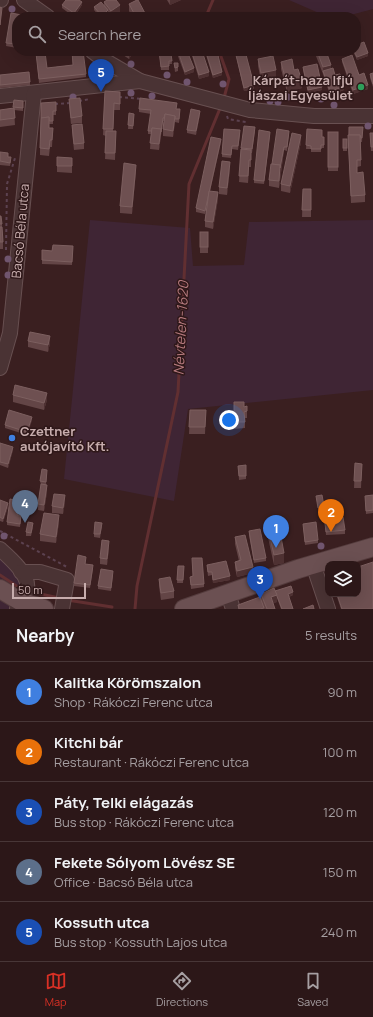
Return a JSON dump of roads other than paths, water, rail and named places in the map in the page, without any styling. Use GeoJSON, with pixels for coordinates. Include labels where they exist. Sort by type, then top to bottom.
{"type":"FeatureCollection","features":[{"type":"Feature","properties":{"kind":"main road"},"geometry":{"type":"LineString","coordinates":[[184,609],[230,602],[313,564],[373,547]]}},
{"type":"Feature","properties":{"kind":"main road"},"geometry":{"type":"LineString","coordinates":[[0,589],[19,605],[44,609]]}},
{"type":"Feature","properties":{"kind":"street"},"geometry":{"type":"LineString","coordinates":[[24,0],[41,12]]}},
{"type":"Feature","properties":{"kind":"street"},"geometry":{"type":"LineString","coordinates":[[99,56],[140,81],[250,110],[299,115],[373,116]]}},
{"type":"Feature","properties":{"kind":"street"},"geometry":{"type":"LineString","coordinates":[[1,97],[140,81]]}},
{"type":"Feature","properties":{"kind":"street","name":"Bacsó Béla utca"},"geometry":{"type":"LineString","coordinates":[[0,368],[10,333],[34,93]]}},
{"type":"Feature","properties":{"kind":"street"},"geometry":{"type":"LineString","coordinates":[[0,549],[17,565],[26,580],[27,588],[19,605]]}},
{"type":"Feature","properties":{"kind":"street"},"geometry":{"type":"LineString","coordinates":[[313,564],[328,609]]}},
{"type":"Feature","properties":{"kind":"street"},"geometry":{"type":"LineString","coordinates":[[21,572],[40,572],[67,580],[62,609]]}},
{"type":"Feature","properties":{"kind":"waterway","name":"Névtelen-1620"},"geometry":{"type":"LineString","coordinates":[[208,12],[213,0]]}},
{"type":"Feature","properties":{"kind":"waterway","name":"Névtelen-1620"},"geometry":{"type":"LineString","coordinates":[[221,56],[229,79],[224,98]]}},
{"type":"Feature","properties":{"kind":"waterway","name":"Névtelen-1620"},"geometry":{"type":"LineString","coordinates":[[135,609],[137,586],[178,392],[189,184],[221,106]]}},
{"type":"Feature","properties":{"kind":"waterway"},"geometry":{"type":"LineString","coordinates":[[0,575],[21,589]]}},
{"type":"Feature","properties":{"kind":"waterway"},"geometry":{"type":"LineString","coordinates":[[36,593],[59,598]]}},
{"type":"Feature","properties":{"kind":"waterway"},"geometry":{"type":"LineString","coordinates":[[67,600],[112,607]]}},
{"type":"Feature","properties":{"kind":"place","name":"Kárpát-haza Ifjú Íjászai Egyesület"},"geometry":{"type":"Point","coordinates":[361,87]}},
{"type":"Feature","properties":{"kind":"place","name":"Kossuth utca"},"geometry":{"type":"Point","coordinates":[101,92]}},
{"type":"Feature","properties":{"kind":"place","name":"Czettner autójavító Kft."},"geometry":{"type":"Point","coordinates":[12,438]}},
{"type":"Feature","properties":{"kind":"place","name":"Fekete Sólyom Lövész SE"},"geometry":{"type":"Point","coordinates":[25,523]}},
{"type":"Feature","properties":{"kind":"place","name":"Kitchi bár"},"geometry":{"type":"Point","coordinates":[331,532]}},
{"type":"Feature","properties":{"kind":"place","name":"Kalitka Körömszalon"},"geometry":{"type":"Point","coordinates":[276,548]}},
{"type":"Feature","properties":{"kind":"place","name":"Páty, Telki elágazás"},"geometry":{"type":"Point","coordinates":[260,599]}}]}
